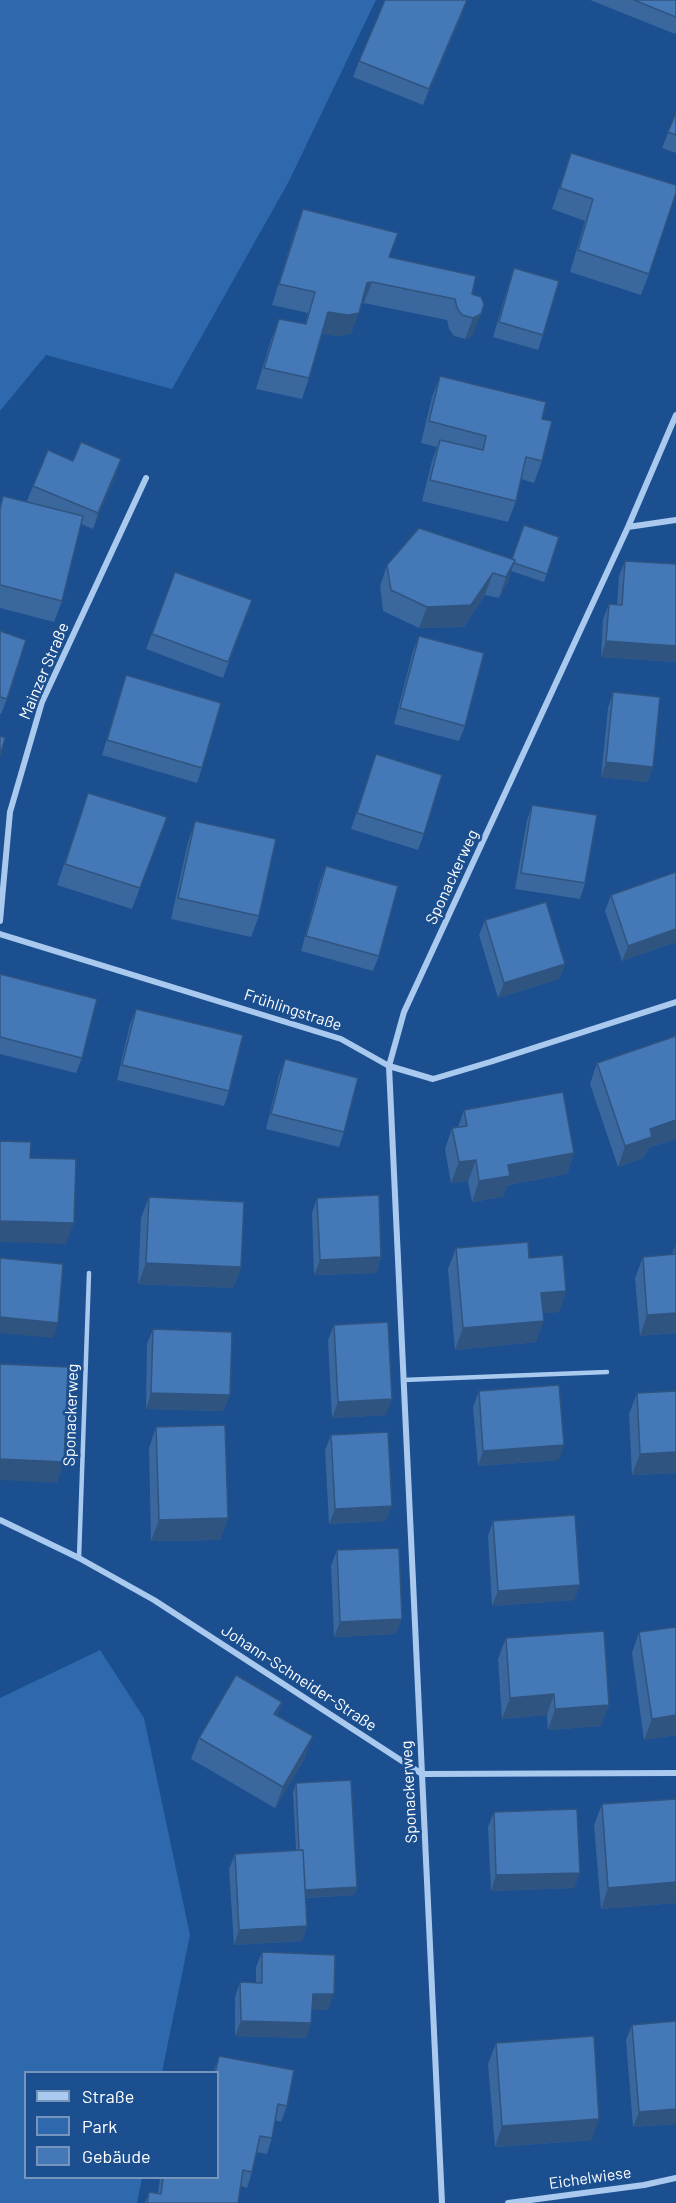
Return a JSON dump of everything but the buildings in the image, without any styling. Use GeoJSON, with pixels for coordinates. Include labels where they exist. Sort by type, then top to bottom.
{"type":"FeatureCollection","features":[{"type":"Feature","properties":{"kind":"street","name":"Sponackerweg"},"geometry":{"type":"LineString","coordinates":[[441,2203],[389,1066],[404,1012],[628,527],[676,416]]}},
{"type":"Feature","properties":{"kind":"street","name":"Mainzer Straße"},"geometry":{"type":"LineString","coordinates":[[0,921],[10,812],[42,702],[146,478]]}},
{"type":"Feature","properties":{"kind":"street"},"geometry":{"type":"LineString","coordinates":[[628,527],[676,520]]}},
{"type":"Feature","properties":{"kind":"street","name":"Frühlingstraße"},"geometry":{"type":"LineString","coordinates":[[0,934],[341,1039],[389,1066],[433,1079],[676,1002]]}},
{"type":"Feature","properties":{"kind":"street","name":"Johann-Schneider-Straße"},"geometry":{"type":"LineString","coordinates":[[0,1520],[79,1558],[154,1600],[422,1774]]}},
{"type":"Feature","properties":{"kind":"street"},"geometry":{"type":"LineString","coordinates":[[422,1774],[676,1773]]}},
{"type":"Feature","properties":{"kind":"street","name":"Eichelwiese"},"geometry":{"type":"LineString","coordinates":[[508,2203],[644,2185],[676,2178]]}},
{"type":"Feature","properties":{"kind":"lane","name":"Sponackerweg"},"geometry":{"type":"LineString","coordinates":[[79,1558],[89,1273]]}},
{"type":"Feature","properties":{"kind":"lane"},"geometry":{"type":"LineString","coordinates":[[403,1380],[607,1372]]}},
{"type":"Feature","properties":{"kind":"green space"},"geometry":{"type":"Polygon","coordinates":[[[0,0],[376,0],[288,183],[172,389],[46,355],[0,411],[0,0]]]}},
{"type":"Feature","properties":{"kind":"green space"},"geometry":{"type":"Polygon","coordinates":[[[100,1650],[144,1718],[190,1935],[162,2071],[24,2071],[24,2179],[142,2179],[137,2203],[0,2203],[0,1698],[100,1650]]]}}]}
